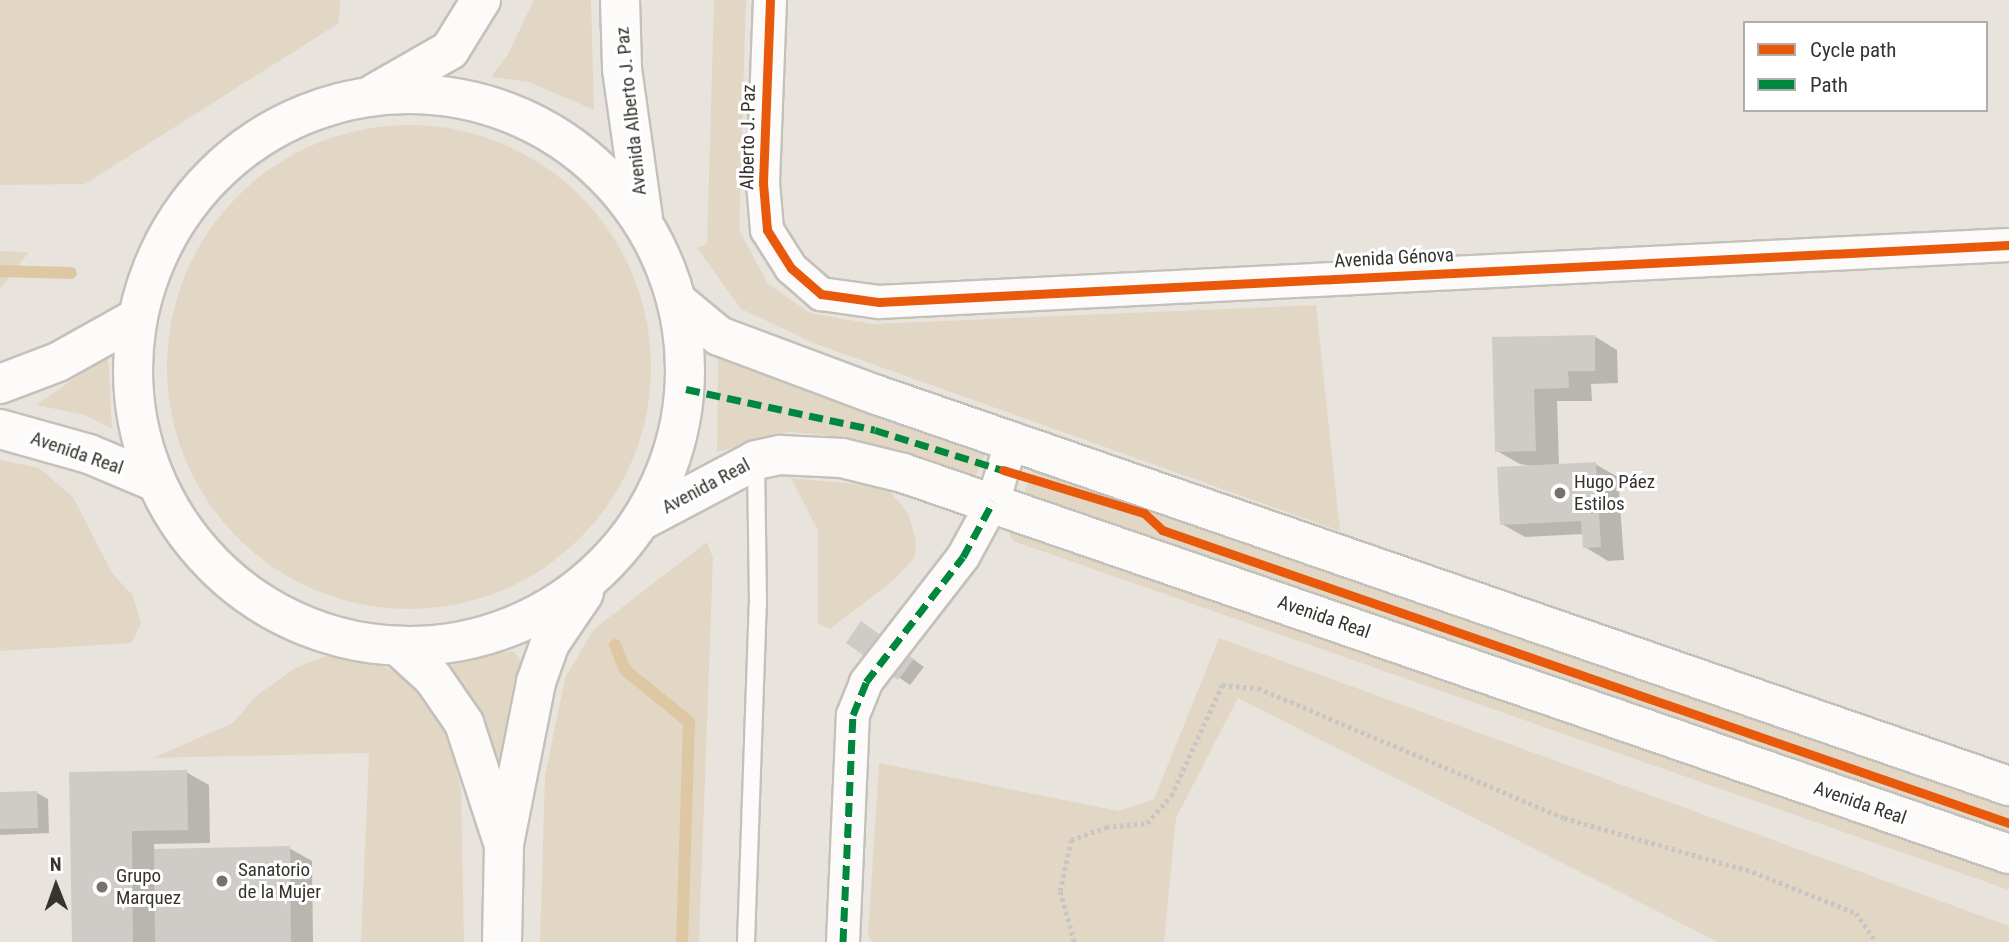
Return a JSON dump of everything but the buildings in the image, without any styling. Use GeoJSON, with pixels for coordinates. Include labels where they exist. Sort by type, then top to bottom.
{"type":"FeatureCollection","features":[{"type":"Feature","properties":{"kind":"main road"},"geometry":{"type":"LineString","coordinates":[[371,96],[450,50],[481,0]]}},
{"type":"Feature","properties":{"kind":"main road","name":"Avenida Alberto J. Paz"},"geometry":{"type":"LineString","coordinates":[[620,0],[622,69],[644,221]]}},
{"type":"Feature","properties":{"kind":"main road"},"geometry":{"type":"LineString","coordinates":[[502,942],[504,844],[536,682],[550,643],[597,573],[641,521],[664,480],[679,436],[686,378],[679,303],[644,221],[604,172],[542,128],[496,107],[434,94],[371,96],[312,110],[258,137],[191,197],[155,255],[135,319],[132,401],[153,481],[179,527],[205,558],[255,601],[302,625],[349,640],[398,646],[470,640],[527,620],[597,573]]}},
{"type":"Feature","properties":{"kind":"main road"},"geometry":{"type":"LineString","coordinates":[[679,303],[719,336],[1011,443],[2009,786]]}},
{"type":"Feature","properties":{"kind":"main road"},"geometry":{"type":"LineString","coordinates":[[0,384],[58,362],[135,319]]}},
{"type":"Feature","properties":{"kind":"main road","name":"Avenida Real"},"geometry":{"type":"LineString","coordinates":[[0,429],[89,454],[153,481]]}},
{"type":"Feature","properties":{"kind":"main road","name":"Avenida Real"},"geometry":{"type":"LineString","coordinates":[[641,521],[756,460],[780,455],[842,458],[993,502],[2009,854]]}},
{"type":"Feature","properties":{"kind":"main road"},"geometry":{"type":"LineString","coordinates":[[398,646],[433,678],[464,723],[504,844]]}},
{"type":"Feature","properties":{"kind":"street","name":"Alberto J. Paz"},"geometry":{"type":"LineString","coordinates":[[770,0],[763,183],[767,230],[791,268]]}},
{"type":"Feature","properties":{"kind":"street","name":"Avenida Génova"},"geometry":{"type":"LineString","coordinates":[[791,268],[821,294],[879,302],[2009,245]]}},
{"type":"Feature","properties":{"kind":"street"},"geometry":{"type":"LineString","coordinates":[[843,942],[853,715],[866,682],[963,557],[993,502],[1011,443]]}},
{"type":"Feature","properties":{"kind":"lane"},"geometry":{"type":"LineString","coordinates":[[746,942],[758,603],[756,460]]}},
{"type":"Feature","properties":{"kind":"path"},"geometry":{"type":"LineString","coordinates":[[1074,942],[1060,891],[1071,840],[1106,827],[1147,823],[1171,796],[1222,685],[1258,688],[1564,818],[1753,872],[1856,913],[1876,942]]}},
{"type":"Feature","properties":{"kind":"shaded area"},"geometry":{"type":"Polygon","coordinates":[[[0,0],[340,0],[339,23],[85,184],[0,185],[0,0]]]}},
{"type":"Feature","properties":{"kind":"shaded area"},"geometry":{"type":"Polygon","coordinates":[[[534,0],[591,0],[594,110],[529,82],[491,77],[508,54],[534,0]]]}},
{"type":"Feature","properties":{"kind":"shaded area"},"geometry":{"type":"Polygon","coordinates":[[[714,0],[746,0],[739,230],[768,284],[810,313],[873,324],[1316,305],[1340,531],[816,344],[741,309],[697,248],[707,244],[714,0]]]}},
{"type":"Feature","properties":{"kind":"shaded area"},"geometry":{"type":"Polygon","coordinates":[[[409,125],[456,130],[501,144],[543,166],[580,196],[610,233],[632,275],[646,320],[651,367],[646,414],[632,459],[610,501],[580,538],[543,568],[501,590],[456,604],[409,609],[362,604],[317,590],[275,568],[238,538],[208,501],[186,459],[172,414],[167,367],[172,320],[186,275],[208,233],[238,196],[275,166],[317,144],[362,130],[409,125]]]}},
{"type":"Feature","properties":{"kind":"shaded area"},"geometry":{"type":"Polygon","coordinates":[[[0,251],[29,252],[0,289],[0,251]]]}},
{"type":"Feature","properties":{"kind":"shaded area"},"geometry":{"type":"Polygon","coordinates":[[[718,352],[988,448],[972,484],[824,435],[788,432],[717,452],[718,352]]]}},
{"type":"Feature","properties":{"kind":"shaded area"},"geometry":{"type":"Polygon","coordinates":[[[108,355],[112,429],[85,415],[36,405],[108,355]]]}},
{"type":"Feature","properties":{"kind":"shaded area"},"geometry":{"type":"Polygon","coordinates":[[[0,460],[39,468],[73,497],[112,573],[133,596],[141,623],[132,643],[0,651],[0,460]]]}},
{"type":"Feature","properties":{"kind":"shaded area"},"geometry":{"type":"Polygon","coordinates":[[[1051,468],[2009,801],[2009,836],[1029,502],[1025,489],[1034,470],[1051,468]]]}},
{"type":"Feature","properties":{"kind":"shaded area"},"geometry":{"type":"Polygon","coordinates":[[[791,478],[886,487],[908,513],[916,541],[915,557],[894,580],[830,629],[818,623],[818,531],[791,478]]]}},
{"type":"Feature","properties":{"kind":"shaded area"},"geometry":{"type":"Polygon","coordinates":[[[993,502],[2009,854],[2009,890],[1013,541],[993,502]]]}},
{"type":"Feature","properties":{"kind":"shaded area"},"geometry":{"type":"Polygon","coordinates":[[[707,542],[713,558],[699,942],[540,942],[545,776],[565,678],[594,629],[707,542]]]}},
{"type":"Feature","properties":{"kind":"shaded area"},"geometry":{"type":"Polygon","coordinates":[[[1219,638],[2009,926],[2009,942],[1718,942],[1238,698],[1176,818],[1164,942],[872,942],[868,935],[879,763],[1119,811],[1154,799],[1219,638]]]}},
{"type":"Feature","properties":{"kind":"shaded area"},"geometry":{"type":"Polygon","coordinates":[[[513,651],[522,661],[503,799],[449,673],[453,661],[513,651]]]}},
{"type":"Feature","properties":{"kind":"shaded area"},"geometry":{"type":"Polygon","coordinates":[[[333,653],[374,660],[418,686],[446,731],[461,788],[464,942],[361,942],[369,753],[153,758],[233,723],[256,696],[295,668],[333,653]]]}},
{"type":"Feature","properties":{"kind":"waterway"},"geometry":{"type":"LineString","coordinates":[[0,271],[71,273]]}},
{"type":"Feature","properties":{"kind":"waterway"},"geometry":{"type":"LineString","coordinates":[[615,645],[625,670],[689,722],[682,942]]}},
{"type":"Feature","properties":{"kind":"marked path"},"geometry":{"type":"LineString","coordinates":[[686,389],[875,430],[1003,470]]}},
{"type":"Feature","properties":{"kind":"marked path"},"geometry":{"type":"LineString","coordinates":[[843,942],[853,715],[866,682],[963,557],[993,502]]}},
{"type":"Feature","properties":{"kind":"cycle path"},"geometry":{"type":"LineString","coordinates":[[770,0],[763,183],[767,230],[791,268],[821,294],[879,302],[2009,245]]}},
{"type":"Feature","properties":{"kind":"cycle path"},"geometry":{"type":"LineString","coordinates":[[1003,470],[1144,513],[1162,530],[2009,823]]}},
{"type":"Feature","properties":{"kind":"place","name":"Hugo Páez Estilos"},"geometry":{"type":"Point","coordinates":[1560,493]}},
{"type":"Feature","properties":{"kind":"place","name":"Sanatorio de la Mujer"},"geometry":{"type":"Point","coordinates":[222,881]}},
{"type":"Feature","properties":{"kind":"place","name":"Grupo Marquez"},"geometry":{"type":"Point","coordinates":[102,887]}}]}
